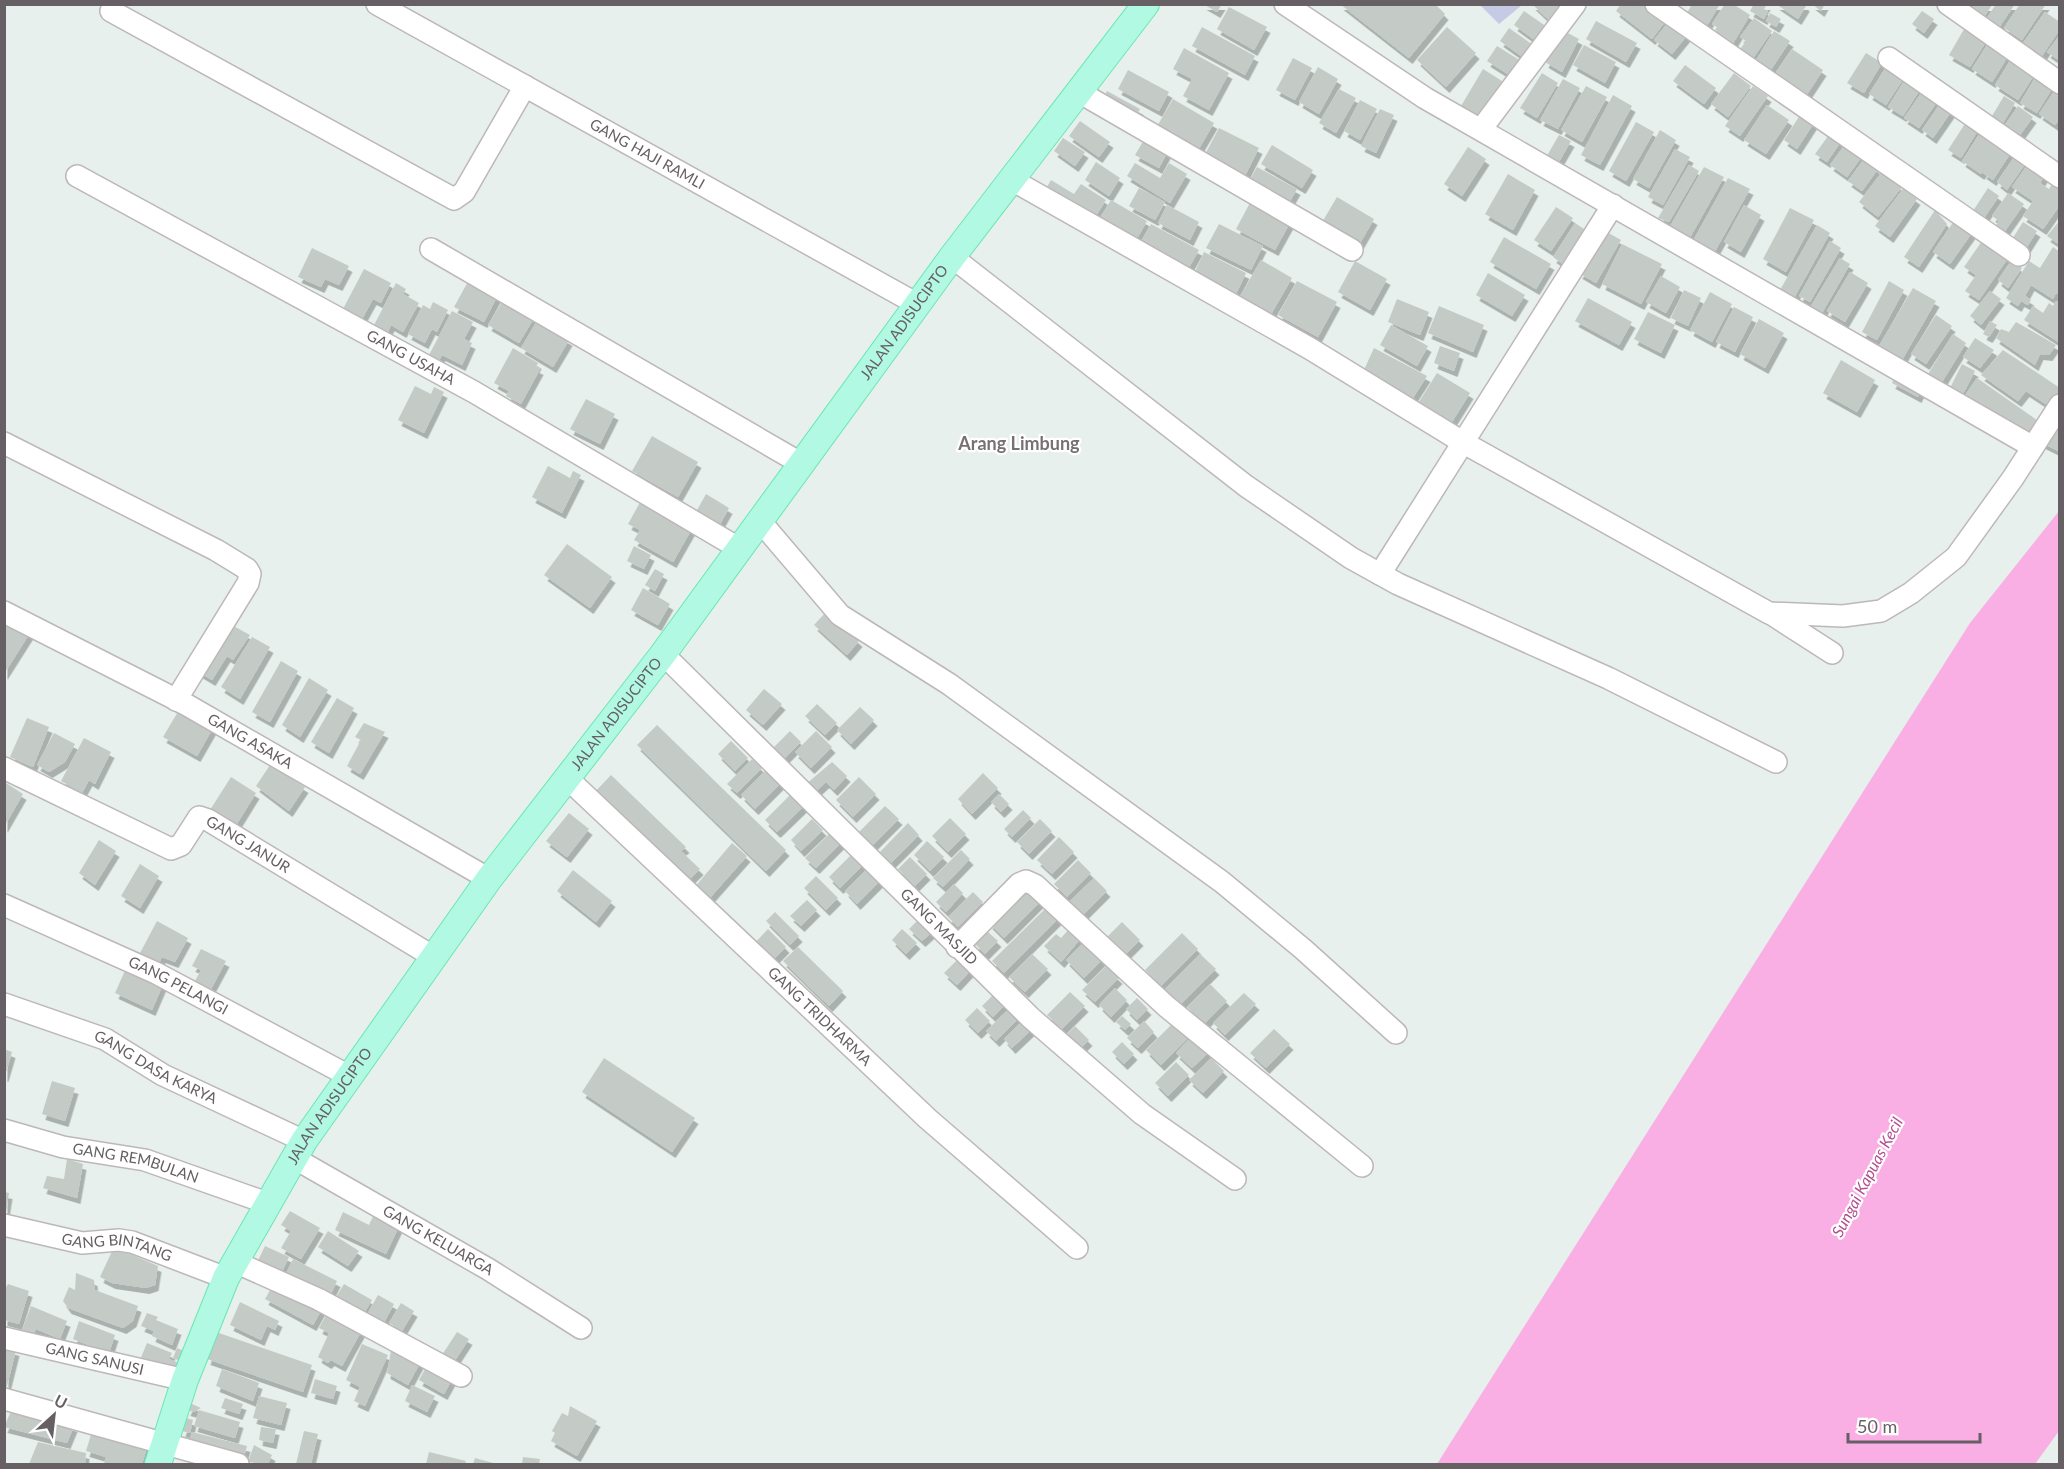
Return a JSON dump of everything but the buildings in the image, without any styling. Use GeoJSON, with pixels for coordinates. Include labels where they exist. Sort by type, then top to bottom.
{"type":"FeatureCollection","features":[{"type":"Feature","properties":{"kind":"main road","name":"JALAN ADISUCIPTO"},"geometry":{"type":"LineString","coordinates":[[161,1455],[185,1380],[231,1270],[299,1149],[432,956],[663,654],[917,304],[1146,4]]}},
{"type":"Feature","properties":{"kind":"street","name":"GANG HAJI RAMLI"},"geometry":{"type":"LineString","coordinates":[[377,4],[917,304]]}},
{"type":"Feature","properties":{"kind":"street"},"geometry":{"type":"LineString","coordinates":[[1285,4],[1425,98],[1482,128],[1613,206],[2033,447]]}},
{"type":"Feature","properties":{"kind":"street"},"geometry":{"type":"LineString","coordinates":[[1482,128],[1575,4]]}},
{"type":"Feature","properties":{"kind":"street"},"geometry":{"type":"LineString","coordinates":[[1656,4],[2019,255]]}},
{"type":"Feature","properties":{"kind":"street"},"geometry":{"type":"LineString","coordinates":[[1948,4],[2060,83]]}},
{"type":"Feature","properties":{"kind":"street"},"geometry":{"type":"LineString","coordinates":[[111,11],[454,199],[464,192],[525,86]]}},
{"type":"Feature","properties":{"kind":"street"},"geometry":{"type":"LineString","coordinates":[[1889,58],[2060,177]]}},
{"type":"Feature","properties":{"kind":"street"},"geometry":{"type":"LineString","coordinates":[[1079,92],[1352,250]]}},
{"type":"Feature","properties":{"kind":"street","name":"GANG USAHA"},"geometry":{"type":"LineString","coordinates":[[77,176],[474,392],[740,549]]}},
{"type":"Feature","properties":{"kind":"street"},"geometry":{"type":"LineString","coordinates":[[1012,180],[1309,348],[1464,443],[1769,613],[1832,653]]}},
{"type":"Feature","properties":{"kind":"street"},"geometry":{"type":"LineString","coordinates":[[1380,574],[1613,206]]}},
{"type":"Feature","properties":{"kind":"street"},"geometry":{"type":"LineString","coordinates":[[430,249],[802,464]]}},
{"type":"Feature","properties":{"kind":"street"},"geometry":{"type":"LineString","coordinates":[[952,257],[1246,486],[1351,558],[1380,574],[1608,678],[1776,762]]}},
{"type":"Feature","properties":{"kind":"street"},"geometry":{"type":"LineString","coordinates":[[1769,613],[1844,616],[1881,611],[1911,593],[1956,557],[2060,405]]}},
{"type":"Feature","properties":{"kind":"street"},"geometry":{"type":"LineString","coordinates":[[4,443],[216,550],[247,569],[250,578],[248,583],[176,700]]}},
{"type":"Feature","properties":{"kind":"street"},"geometry":{"type":"LineString","coordinates":[[760,521],[840,615],[950,684],[1222,882],[1303,949],[1396,1033]]}},
{"type":"Feature","properties":{"kind":"street","name":"GANG ASAKA"},"geometry":{"type":"LineString","coordinates":[[4,612],[176,700],[489,879]]}},
{"type":"Feature","properties":{"kind":"street","name":"GANG MASJID"},"geometry":{"type":"LineString","coordinates":[[663,654],[1031,1018],[1142,1114],[1235,1179]]}},
{"type":"Feature","properties":{"kind":"street","name":"GANG JANUR"},"geometry":{"type":"LineString","coordinates":[[4,768],[171,849],[181,845],[199,817],[208,820],[432,956]]}},
{"type":"Feature","properties":{"kind":"street","name":"GANG TRIDHARMA"},"geometry":{"type":"LineString","coordinates":[[568,779],[928,1119],[1077,1248]]}},
{"type":"Feature","properties":{"kind":"street"},"geometry":{"type":"LineString","coordinates":[[957,947],[1019,884],[1026,881],[1035,885],[1167,1007],[1362,1166]]}},
{"type":"Feature","properties":{"kind":"street","name":"GANG PELANGI"},"geometry":{"type":"LineString","coordinates":[[4,905],[156,973],[349,1076]]}},
{"type":"Feature","properties":{"kind":"street","name":"GANG DASA KARYA"},"geometry":{"type":"LineString","coordinates":[[4,1004],[105,1039],[163,1075],[299,1149]]}},
{"type":"Feature","properties":{"kind":"street","name":"GANG REMBULAN"},"geometry":{"type":"LineString","coordinates":[[4,1130],[63,1147],[145,1160],[267,1203]]}},
{"type":"Feature","properties":{"kind":"street","name":"GANG KELUARGA"},"geometry":{"type":"LineString","coordinates":[[299,1149],[581,1328]]}},
{"type":"Feature","properties":{"kind":"street","name":"GANG BINTANG"},"geometry":{"type":"LineString","coordinates":[[4,1225],[82,1243],[119,1240],[132,1242],[231,1270],[318,1299],[461,1376]]}},
{"type":"Feature","properties":{"kind":"street","name":"GANG SANUSI"},"geometry":{"type":"LineString","coordinates":[[4,1338],[185,1380]]}},
{"type":"Feature","properties":{"kind":"street"},"geometry":{"type":"LineString","coordinates":[[4,1399],[161,1455],[238,1464]]}},
{"type":"Feature","properties":{"kind":"shaded area"},"geometry":{"type":"Polygon","coordinates":[[[1480,5],[1522,5],[1499,24],[1480,5]]]}},
{"type":"Feature","properties":{"kind":"water","name":"Sungai Kapuas Kecil"},"geometry":{"type":"Polygon","coordinates":[[[2059,511],[2059,1431],[2035,1464],[1437,1464],[1970,623],[2059,511]]]}},
{"type":"Feature","properties":{"kind":"district","name":"Arang Limbung"},"geometry":{"type":"Point","coordinates":[1019,444]}}]}
